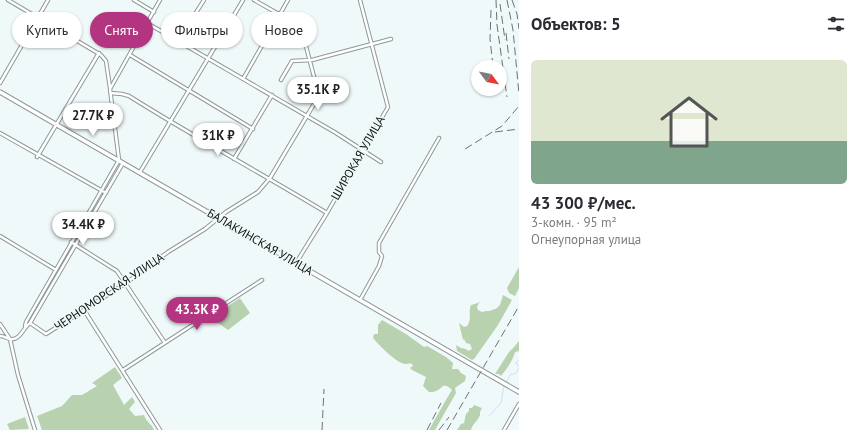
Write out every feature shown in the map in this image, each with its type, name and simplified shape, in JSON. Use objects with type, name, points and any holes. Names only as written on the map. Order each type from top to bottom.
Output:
[{"type":"main road","name":"БАЛАКИНСКАЯ УЛИЦА","points":[[0,92],[519,392]]},
{"type":"street","points":[[8,0],[29,12]]},
{"type":"street","points":[[41,12],[48,0]]},
{"type":"street","points":[[134,0],[154,12],[160,0]]},
{"type":"street","points":[[196,12],[204,0]]},
{"type":"street","points":[[140,172],[243,0]]},
{"type":"street","name":"ЧЕРНОМОРСКАЯ УЛИЦА","points":[[254,0],[275,12]]},
{"type":"street","points":[[282,12],[288,0]]},
{"type":"street","name":"ШИРОКАЯ УЛИЦА","points":[[296,264],[388,107],[360,0]]},
{"type":"street","points":[[281,80],[292,61],[309,61],[391,39]]},
{"type":"street","points":[[0,336],[2,335],[10,339],[14,339],[20,336],[55,269],[119,160],[106,61],[99,53],[82,43]]},
{"type":"street","points":[[0,82],[20,48]]},
{"type":"street","points":[[110,89],[134,48]]},
{"type":"street","points":[[190,48],[272,95],[381,162]]},
{"type":"street","points":[[243,79],[261,48]]},
{"type":"street","name":"ЧЕРНОМОРСКАЯ УЛИЦА","points":[[30,323],[46,334],[126,282],[258,192],[270,178],[317,99],[318,92],[306,48]]},
{"type":"street","points":[[38,156],[99,53]]},
{"type":"street","points":[[130,55],[253,128]]},
{"type":"street","points":[[111,93],[129,96],[170,122],[270,178],[327,213]]},
{"type":"street","points":[[234,159],[272,95]]},
{"type":"street","points":[[0,133],[38,156],[106,193]]},
{"type":"street","points":[[360,300],[379,266],[382,256],[379,243],[439,138]]},
{"type":"street","points":[[26,326],[30,323],[124,163]]},
{"type":"street","points":[[0,236],[60,272]]},
{"type":"street","points":[[71,242],[117,271],[126,282],[165,343]]},
{"type":"street","points":[[123,370],[262,280]]},
{"type":"street","points":[[84,310],[160,430]]},
{"type":"street","points":[[0,324],[10,339],[18,375],[35,429],[31,430]]},
{"type":"street","points":[[504,430],[519,404]]},
{"type":"green space","points":[[519,267],[519,288],[515,296],[509,293],[507,288]]},
{"type":"green space","points":[[503,295],[512,300],[498,325],[474,359],[472,360],[457,351],[456,345],[468,351],[472,349],[470,344],[466,343],[464,339],[463,340],[459,323],[464,327],[467,326],[471,305],[480,301],[477,307],[478,310],[482,312],[493,310],[499,306]]},
{"type":"green space","points":[[240,298],[250,313],[228,330],[218,323],[213,316]]},
{"type":"green space","points":[[382,320],[406,334],[424,347],[427,346],[446,357],[453,363],[452,369],[458,369],[466,376],[465,381],[455,388],[456,393],[435,430],[429,430],[452,390],[449,387],[443,386],[439,390],[429,392],[423,386],[426,377],[412,370],[410,368],[413,366],[412,364],[402,363],[393,358],[373,338],[374,334],[378,334],[378,325]]},
{"type":"green space","points":[[519,341],[519,351],[515,352],[501,376],[499,374],[495,374],[509,352]]},
{"type":"green space","points":[[115,367],[122,378],[113,385],[124,405],[132,397],[135,402],[129,409],[135,416],[144,415],[154,430],[42,430],[37,416],[62,406],[72,395],[82,395],[97,386],[92,383]]},
{"type":"green space","points":[[474,405],[482,408],[479,417],[471,430],[457,430],[461,424],[464,423],[469,408],[472,408]]},
{"type":"green space","points":[[25,417],[29,429],[10,430],[7,424]]},
{"type":"waterway","points":[[519,360],[516,363],[519,367]]},
{"type":"waterway","points":[[506,383],[510,375],[516,373],[519,368]]},
{"type":"waterway","points":[[489,416],[501,403],[504,386]]},
{"type":"railway","points":[[496,0],[497,25],[507,97]]},
{"type":"railway","points":[[507,0],[513,30],[519,94]]},
{"type":"railway","points":[[512,0],[517,14],[519,29]]},
{"type":"railway","points":[[500,4],[505,40]]},
{"type":"railway","points":[[491,10],[490,39],[492,60]]},
{"type":"railway","points":[[506,33],[509,59]]},
{"type":"railway","points":[[465,149],[502,126],[519,106]]},
{"type":"railway","points":[[495,132],[519,129]]},
{"type":"railway","points":[[447,430],[519,306]]},
{"type":"railway","points":[[322,430],[324,389]]},
{"type":"railway","points":[[427,430],[441,403]]},
{"type":"railway","points":[[439,430],[449,417]]}]
